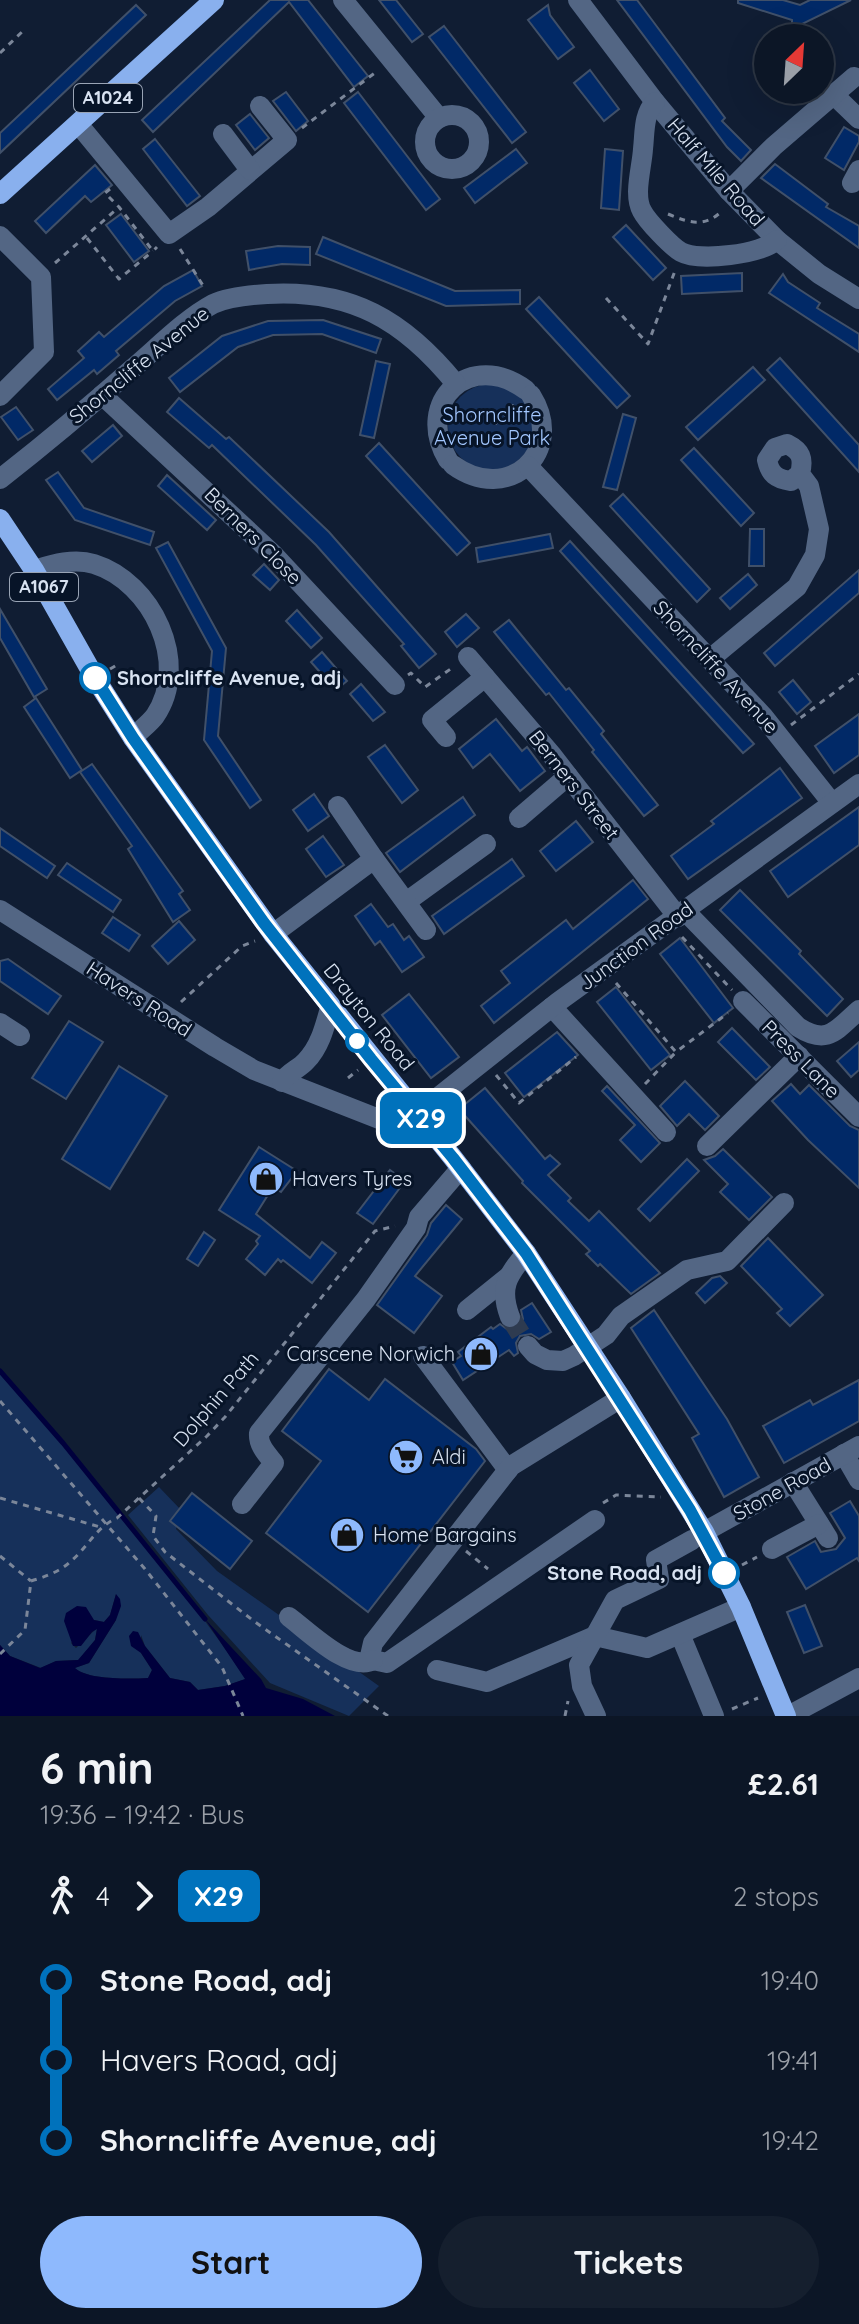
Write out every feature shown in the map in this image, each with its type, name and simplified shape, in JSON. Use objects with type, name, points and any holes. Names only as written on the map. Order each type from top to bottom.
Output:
[{"type":"main road","name":"A1024","points":[[0,194],[214,0]]},
{"type":"main road","name":"Drayton Road","points":[[0,519],[34,570],[100,687],[133,738],[273,934],[526,1253],[621,1398],[741,1607],[787,1716]]},
{"type":"street","points":[[343,0],[439,118]]},
{"type":"street","name":"Half Mile Road","points":[[578,0],[727,199],[819,274],[859,299]]},
{"type":"street","points":[[854,77],[834,95],[859,119]]},
{"type":"street","name":"Half Mile Road","points":[[639,197],[646,116],[655,102]]},
{"type":"street","points":[[727,199],[758,161],[824,104]]},
{"type":"street","points":[[79,125],[169,234],[208,207],[287,140],[260,106]]},
{"type":"street","points":[[223,134],[250,170]]},
{"type":"street","points":[[639,197],[641,211],[682,253]]},
{"type":"street","points":[[0,236],[41,277],[44,352],[0,396]]},
{"type":"street","name":"Half Mile Road","points":[[682,253],[694,257],[742,254],[772,245],[777,240]]},
{"type":"street","name":"Shorncliffe Avenue","points":[[0,479],[171,335],[214,304],[247,296],[299,292],[347,301],[385,319],[419,343],[456,384]]},
{"type":"street","points":[[499,375],[514,381],[528,392],[542,418],[543,431],[536,456],[528,466],[499,480],[482,480],[466,475],[451,463],[439,445],[436,420],[444,397],[456,384],[469,377],[499,375]]},
{"type":"street","name":"Berners Close","points":[[102,395],[273,554],[395,685]]},
{"type":"street","name":"Shorncliffe Avenue","points":[[528,466],[779,735],[832,803]]},
{"type":"street","points":[[710,659],[797,587],[815,555],[819,529],[809,486],[800,474]]},
{"type":"street","points":[[34,570],[65,561],[92,564],[116,573],[154,613],[165,636],[168,656],[165,689],[155,715],[133,738]]},
{"type":"street","name":"Berners Street","points":[[468,657],[568,776],[677,917],[798,1027],[821,1037],[828,1036],[859,1010]]},
{"type":"street","points":[[446,737],[432,720],[485,677]]},
{"type":"street","points":[[519,818],[568,776]]},
{"type":"street","name":"Junction Road","points":[[414,1110],[859,784]]},
{"type":"street","points":[[338,806],[426,930]]},
{"type":"street","points":[[406,902],[486,844]]},
{"type":"street","points":[[273,934],[374,859]]},
{"type":"street","name":"Havers Road","points":[[0,910],[215,1047],[282,1082],[379,1119],[389,1121],[414,1110]]},
{"type":"street","name":"Press Lane","points":[[743,1001],[859,1117]]},
{"type":"street","points":[[552,1007],[666,1132]]},
{"type":"street","points":[[282,1082],[285,1076],[307,1060],[318,1043],[330,1008]]},
{"type":"street","points":[[0,1023],[20,1036]]},
{"type":"street","points":[[707,1146],[799,1056]]},
{"type":"street","points":[[242,1504],[274,1463],[262,1448],[259,1433],[366,1299],[416,1228],[419,1217],[461,1168]]},
{"type":"street","points":[[528,1346],[547,1360],[563,1361],[606,1335],[621,1316],[687,1270],[727,1261],[784,1203]]},
{"type":"street","points":[[467,1310],[508,1277],[526,1253]]},
{"type":"street","points":[[508,1277],[503,1294],[510,1317]]},
{"type":"street","points":[[423,1356],[508,1470]]},
{"type":"street","points":[[373,1660],[370,1656],[373,1643],[508,1470],[621,1398]]},
{"type":"street","points":[[851,1450],[859,1480]]},
{"type":"street","name":"Stone Road","points":[[595,1636],[615,1600],[659,1579],[656,1560],[851,1450]]},
{"type":"street","points":[[772,1549],[823,1531],[793,1482]]},
{"type":"street","points":[[289,1617],[343,1657],[363,1664],[373,1660],[387,1663],[596,1514]]},
{"type":"street","points":[[437,1670],[461,1666],[487,1682],[595,1636],[647,1648],[741,1607]]},
{"type":"street","points":[[680,1634],[720,1714]]},
{"type":"street","points":[[595,1636],[579,1665],[582,1686],[596,1716]]},
{"type":"street","points":[[787,1716],[859,1678]]},
{"type":"path","points":[[0,53],[23,31]]},
{"type":"path","points":[[287,140],[392,61]]},
{"type":"path","points":[[639,197],[691,224],[704,223],[727,199]]},
{"type":"path","points":[[62,257],[119,207]]},
{"type":"path","points":[[169,234],[189,259],[214,304]]},
{"type":"path","points":[[87,238],[119,279],[153,251]]},
{"type":"path","points":[[606,298],[648,344],[682,253]]},
{"type":"path","points":[[395,685],[411,673],[425,687],[468,657]]},
{"type":"path","points":[[779,735],[859,674]]},
{"type":"path","points":[[632,1098],[676,1052],[743,1001],[677,917]]},
{"type":"path","points":[[178,1004],[242,946],[273,934]]},
{"type":"path","points":[[605,969],[676,1052]]},
{"type":"path","points":[[484,1060],[519,1103],[588,1047]]},
{"type":"path","name":"Dolphin Path","points":[[31,1581],[71,1562],[107,1522],[117,1518],[225,1417],[375,1231],[402,1225]]},
{"type":"path","points":[[0,1401],[50,1462],[107,1522],[222,1667],[243,1716]]},
{"type":"path","points":[[596,1514],[616,1495],[652,1497]]},
{"type":"path","points":[[0,1498],[101,1528]]},
{"type":"path","points":[[139,1498],[156,1516],[153,1536],[165,1552],[255,1622],[388,1716]]},
{"type":"path","points":[[453,1540],[497,1576]]},
{"type":"path","points":[[0,1556],[31,1581],[25,1630],[0,1654]]},
{"type":"path","points":[[739,1566],[752,1560]]},
{"type":"path","points":[[720,1714],[762,1696]]},
{"type":"green space","name":"Shorncliffe Avenue Park","points":[[491,384],[515,391],[527,403],[534,427],[527,451],[515,463],[491,470],[467,463],[455,451],[448,427],[455,403],[467,391]]},
{"type":"green space","points":[[0,1371],[128,1521],[246,1679],[198,1690],[190,1682],[170,1678],[145,1646],[141,1635],[141,1653],[152,1670],[148,1678],[99,1677],[74,1668],[89,1663],[116,1620],[116,1594],[110,1615],[104,1622],[94,1620],[71,1643],[76,1648],[97,1628],[95,1640],[79,1660],[56,1661],[41,1668],[10,1656],[0,1645]]},
{"type":"green space","points":[[159,1487],[181,1510],[176,1529],[217,1571],[379,1686],[349,1716],[270,1683],[208,1615],[128,1515]]},
{"type":"shaded area","points":[[116,1594],[121,1606],[116,1620],[89,1663],[75,1668],[81,1672],[109,1678],[148,1678],[152,1670],[141,1653],[131,1646],[129,1636],[133,1631],[138,1632],[170,1678],[190,1682],[198,1690],[245,1679],[205,1619],[266,1688],[303,1699],[335,1716],[0,1716],[0,1645],[10,1656],[40,1668],[56,1661],[78,1660],[95,1640],[97,1629],[81,1646],[73,1646],[64,1621],[66,1613],[77,1606],[86,1607],[94,1620],[104,1622],[110,1615]]},
{"type":"building","points":[[270,0],[308,0],[368,76],[354,87],[289,2],[153,132],[142,120]]},
{"type":"building","points":[[379,0],[396,0],[423,34],[412,42]]},
{"type":"building","points":[[617,0],[637,0],[725,118],[722,121],[751,150],[741,161],[727,147]]},
{"type":"building","points":[[738,0],[783,0],[800,5],[810,0],[851,0],[802,24],[792,24],[792,20],[738,3]]},
{"type":"building","points":[[136,5],[146,15],[0,153],[0,133]]},
{"type":"building","points":[[548,5],[550,15],[574,47],[558,59],[528,20]]},
{"type":"building","points":[[444,26],[526,132],[512,143],[429,37]]},
{"type":"building","points":[[590,70],[619,109],[604,121],[574,83]]},
{"type":"building","points":[[286,92],[308,121],[296,131],[273,101]]},
{"type":"building","points":[[358,92],[440,199],[426,210],[344,103]]},
{"type":"building","points":[[250,114],[269,138],[255,150],[236,125]]},
{"type":"building","points":[[844,127],[859,136],[859,142],[844,170],[825,158]]},
{"type":"building","points":[[155,139],[200,196],[187,206],[143,149]]},
{"type":"building","points":[[516,149],[527,163],[475,203],[464,188]]},
{"type":"building","points":[[605,149],[623,151],[619,210],[601,208]]},
{"type":"building","points":[[775,164],[828,204],[826,207],[859,226],[859,248],[761,178]]},
{"type":"building","points":[[95,165],[112,185],[91,202],[85,196],[46,233],[35,221]]},
{"type":"building","points":[[121,214],[149,251],[134,262],[106,225]]},
{"type":"building","points":[[626,225],[666,268],[653,280],[613,237]]},
{"type":"building","points":[[323,237],[455,291],[520,290],[520,304],[446,306],[316,254]]},
{"type":"building","points":[[278,246],[310,247],[310,265],[282,264],[249,270],[246,251]]},
{"type":"building","points":[[193,270],[202,286],[175,301],[116,351],[119,355],[97,374],[94,370],[57,400],[48,389],[84,358],[78,351],[99,332],[104,337],[164,286]]},
{"type":"building","points":[[742,273],[742,291],[682,294],[681,276]]},
{"type":"building","points":[[783,274],[788,282],[820,303],[817,308],[859,334],[859,352],[769,293]]},
{"type":"building","points":[[539,297],[630,396],[617,408],[526,309]]},
{"type":"building","points":[[323,320],[381,339],[376,353],[322,334],[273,335],[238,347],[180,392],[169,378],[222,336],[268,321]]},
{"type":"building","points":[[780,358],[859,445],[859,472],[767,370]]},
{"type":"building","points":[[376,361],[390,364],[374,438],[360,435]]},
{"type":"building","points":[[753,367],[765,380],[698,440],[686,427]]},
{"type":"building","points":[[179,398],[226,439],[229,437],[329,532],[436,654],[419,668],[401,646],[404,644],[316,545],[212,445],[209,448],[167,412]]},
{"type":"building","points":[[16,407],[33,430],[18,440],[1,417]]},
{"type":"building","points":[[623,414],[636,418],[617,490],[603,487]]},
{"type":"building","points":[[113,425],[122,436],[92,462],[82,451]]},
{"type":"building","points":[[379,443],[470,543],[457,555],[366,456]]},
{"type":"building","points":[[694,448],[754,513],[741,526],[681,460]]},
{"type":"building","points":[[58,472],[84,508],[154,532],[150,545],[75,520],[46,480]]},
{"type":"building","points":[[167,475],[216,520],[207,530],[158,486]]},
{"type":"building","points":[[623,494],[710,589],[697,602],[610,506]]},
{"type":"building","points":[[750,529],[764,529],[764,566],[749,566]]},
{"type":"building","points":[[550,534],[553,548],[478,562],[476,548]]},
{"type":"building","points":[[570,541],[754,744],[743,753],[560,551]]},
{"type":"building","points":[[168,542],[226,648],[218,736],[261,800],[250,808],[204,740],[212,651],[156,548]]},
{"type":"building","points":[[264,564],[279,580],[270,590],[253,575]]},
{"type":"building","points":[[859,570],[859,593],[775,666],[764,653]]},
{"type":"building","points":[[748,574],[757,585],[730,609],[720,598]]},
{"type":"building","points":[[0,609],[47,689],[34,697],[0,638]]},
{"type":"building","points":[[297,610],[322,638],[311,648],[286,621]]},
{"type":"building","points":[[466,614],[479,628],[457,647],[445,632]]},
{"type":"building","points":[[509,620],[604,731],[601,734],[658,805],[644,816],[549,693],[546,695],[494,632]]},
{"type":"building","points":[[322,652],[347,681],[336,690],[311,662]]},
{"type":"building","points":[[793,680],[811,702],[797,714],[779,692]]},
{"type":"building","points":[[361,684],[385,712],[373,721],[350,694]]},
{"type":"building","points":[[36,698],[82,770],[70,778],[24,707]]},
{"type":"building","points":[[859,714],[859,755],[834,773],[815,746]]},
{"type":"building","points":[[496,719],[522,751],[527,747],[545,771],[520,791],[490,754],[473,768],[459,749]]},
{"type":"building","points":[[385,745],[418,790],[402,803],[368,757]]},
{"type":"building","points":[[92,764],[183,891],[179,894],[190,910],[173,922],[128,849],[132,846],[80,772]]},
{"type":"building","points":[[780,768],[802,798],[688,879],[671,856]]},
{"type":"building","points":[[314,794],[329,816],[308,831],[293,810]]},
{"type":"building","points":[[463,797],[475,815],[400,872],[386,853]]},
{"type":"building","points":[[859,807],[859,845],[788,897],[770,871]]},
{"type":"building","points":[[576,821],[593,842],[556,871],[540,851]]},
{"type":"building","points":[[0,828],[55,866],[47,878],[0,846]]},
{"type":"building","points":[[323,836],[344,865],[326,877],[306,849]]},
{"type":"building","points":[[512,859],[524,876],[444,934],[432,916]]},
{"type":"building","points":[[67,863],[121,900],[113,912],[58,875]]},
{"type":"building","points":[[633,880],[648,899],[494,1023],[481,1006],[510,983],[501,971],[566,920],[573,929]]},
{"type":"building","points":[[740,890],[801,951],[799,954],[843,999],[827,1016],[720,910]]},
{"type":"building","points":[[371,904],[388,927],[393,924],[404,940],[409,936],[424,957],[402,972],[380,941],[375,945],[355,916]]},
{"type":"building","points":[[113,917],[140,935],[129,951],[102,933]]},
{"type":"building","points":[[179,921],[195,940],[168,964],[152,946]]},
{"type":"building","points":[[680,938],[733,1008],[714,1023],[660,954]]},
{"type":"building","points":[[8,959],[61,996],[48,1014],[0,981],[0,961]]},
{"type":"building","points":[[616,987],[670,1055],[651,1070],[597,1002]]},
{"type":"building","points":[[409,994],[459,1057],[431,1078],[382,1015]]},
{"type":"building","points":[[69,1021],[103,1042],[66,1099],[32,1078]]},
{"type":"building","points":[[732,1028],[770,1067],[756,1080],[718,1042]]},
{"type":"building","points":[[557,1032],[578,1055],[524,1097],[505,1073]]},
{"type":"building","points":[[859,1042],[859,1070],[851,1077],[837,1061]]},
{"type":"building","points":[[119,1066],[167,1096],[110,1189],[62,1159]]},
{"type":"building","points":[[685,1081],[719,1116],[705,1130],[689,1114],[677,1126],[660,1106]]},
{"type":"building","points":[[791,1084],[800,1094],[809,1085],[850,1126],[859,1130],[859,1188],[772,1101]]},
{"type":"building","points":[[607,1086],[660,1143],[641,1162],[620,1140],[635,1125],[602,1091]]},
{"type":"building","points":[[485,1088],[545,1159],[550,1155],[560,1164],[548,1175],[571,1198],[568,1201],[589,1221],[599,1211],[660,1273],[631,1294],[586,1254],[590,1251],[522,1183],[459,1109]]},
{"type":"building","points":[[259,1147],[297,1171],[281,1192],[273,1187],[256,1214],[310,1258],[322,1242],[336,1253],[312,1283],[278,1259],[265,1275],[246,1259],[258,1244],[256,1241],[260,1236],[219,1210]]},
{"type":"building","points":[[723,1149],[772,1197],[749,1220],[720,1192],[728,1184],[704,1160]]},
{"type":"building","points":[[687,1159],[699,1171],[650,1221],[638,1209]]},
{"type":"building","points":[[390,1170],[405,1181],[373,1224],[357,1213]]},
{"type":"building","points":[[446,1205],[462,1219],[415,1276],[442,1296],[414,1333],[377,1305]]},
{"type":"building","points":[[204,1232],[215,1240],[198,1266],[187,1259]]},
{"type":"building","points":[[768,1238],[823,1295],[790,1326],[777,1313],[782,1309],[741,1266]]},
{"type":"building","points":[[720,1276],[727,1283],[705,1303],[696,1293],[712,1278]]},
{"type":"building","points":[[532,1303],[551,1332],[539,1339],[531,1334],[520,1336],[516,1343],[518,1353],[514,1356],[509,1350],[463,1380],[452,1362],[461,1356],[458,1352],[491,1327],[493,1329],[500,1324],[508,1330],[519,1326],[523,1319],[521,1310]]},
{"type":"building","points":[[654,1310],[727,1419],[759,1477],[724,1497],[692,1438],[699,1434],[631,1328]]},
{"type":"building","points":[[329,1369],[369,1400],[385,1379],[476,1449],[485,1461],[368,1612],[266,1533],[321,1461],[282,1431]]},
{"type":"building","points":[[859,1380],[859,1421],[784,1463],[763,1426],[810,1400],[813,1405]]},
{"type":"building","points":[[192,1493],[252,1541],[230,1569],[170,1521]]},
{"type":"building","points":[[850,1501],[859,1516],[859,1561],[857,1558],[806,1589],[787,1557],[815,1541],[821,1552],[836,1549],[845,1538],[830,1513]]},
{"type":"building","points":[[805,1605],[822,1646],[804,1653],[787,1612]]},
{"type":"waterway","points":[[0,1371],[63,1443],[205,1619]]},
{"type":"tunnel","points":[[510,1317],[528,1346]]},
{"type":"bus line","name":"X29","points":[[95,678],[133,738],[264,923],[526,1253],[704,1532],[724,1573]]},
{"type":"place","name":"Shorncliffe Avenue, adj","points":[[95,678]]},
{"type":"place","name":"Havers Tyres","points":[[266,1179]]},
{"type":"place","name":"Carscene Norwich","points":[[481,1354]]},
{"type":"place","name":"Aldi","points":[[406,1457]]},
{"type":"place","name":"Home Bargains","points":[[347,1535]]},
{"type":"place","name":"Stone Road, adj","points":[[724,1573]]}]
